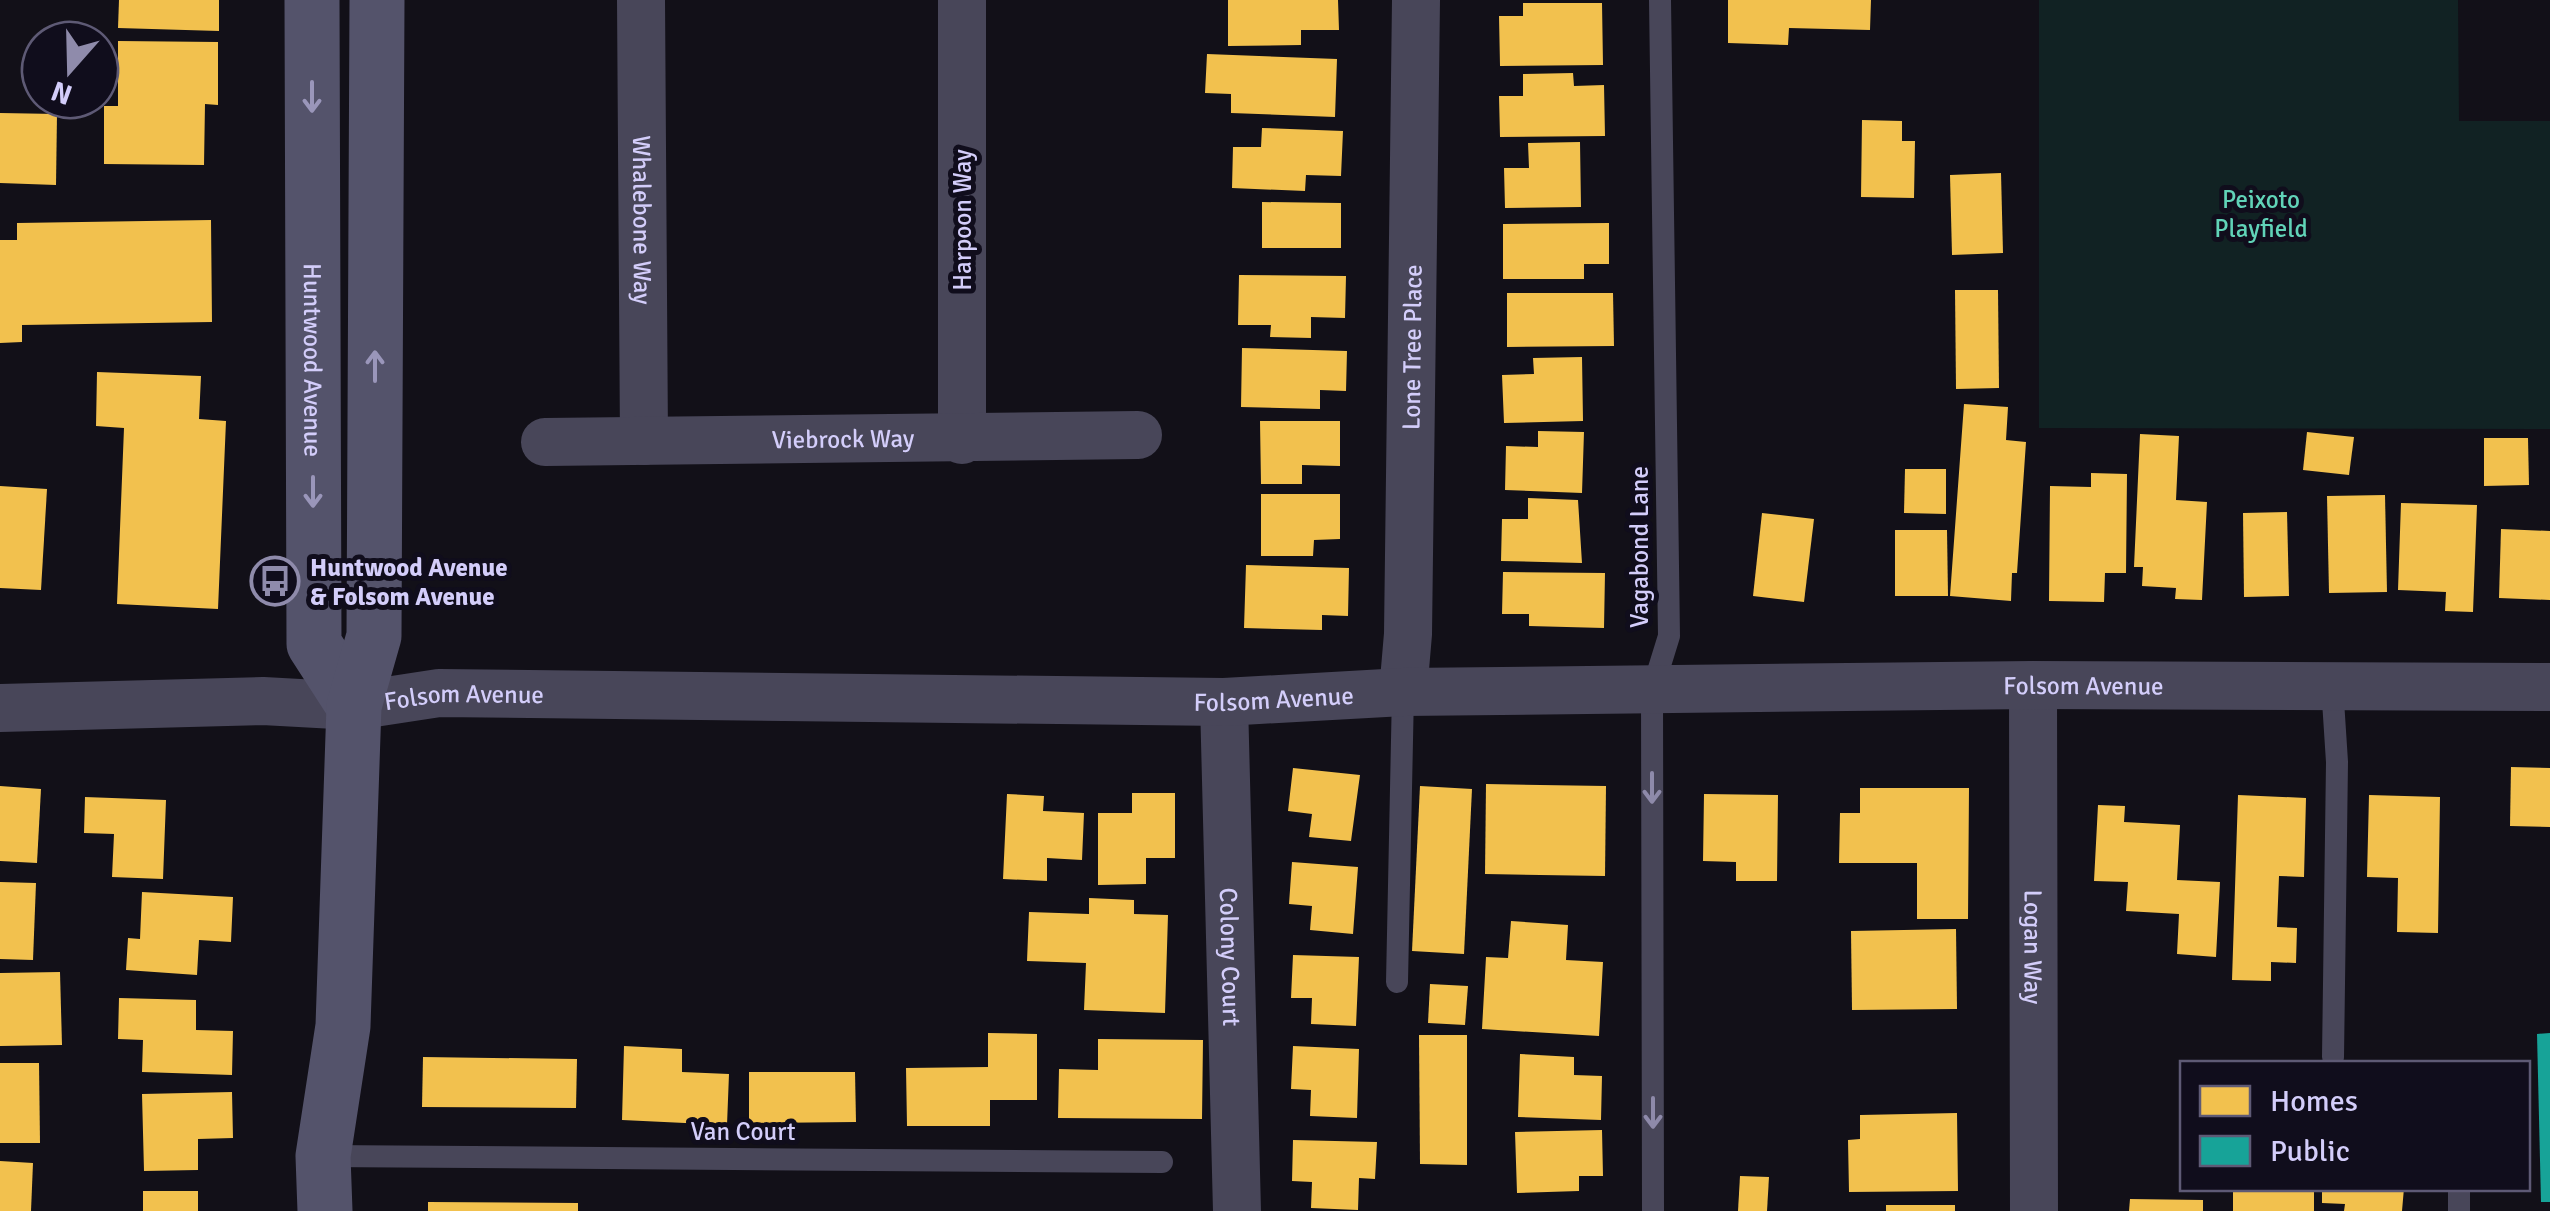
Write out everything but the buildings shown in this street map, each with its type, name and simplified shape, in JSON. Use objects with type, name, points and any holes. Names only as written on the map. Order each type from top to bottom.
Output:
[{"type":"street","name":"Huntwood Avenue","points":[[312,0],[314,644],[354,706]]},
{"type":"street","points":[[325,1211],[323,1156],[343,1026],[354,706],[374,636],[378,0]]},
{"type":"street","name":"Whalebone Way","points":[[641,0],[644,441]]},
{"type":"street","name":"Harpoon Way","points":[[962,0],[962,440]]},
{"type":"street","name":"Lone Tree Place","points":[[1403,692],[1408,634],[1416,0]]},
{"type":"street","name":"Viebrock Way","points":[[545,442],[1138,435]]},
{"type":"street","name":"Folsom Avenue","points":[[0,708],[263,701],[354,706],[439,694],[1224,702],[1403,692],[2033,685],[2550,687]]},
{"type":"street","name":"Logan Way","points":[[2033,685],[2034,1211]]},
{"type":"street","name":"Colony Court","points":[[1224,702],[1237,1211]]},
{"type":"lane","name":"Vagabond Lane","points":[[1653,1211],[1652,691],[1669,636],[1660,0]]},
{"type":"lane","points":[[2332,685],[2338,762],[2333,1057]]},
{"type":"lane","points":[[1396,982],[1403,692]]},
{"type":"lane","name":"Van Court","points":[[323,1156],[1162,1162]]},
{"type":"green space","name":"Peixoto Playfield","points":[[2039,0],[2458,0],[2459,121],[2550,121],[2550,429],[2039,428]]},
{"type":"place","name":"Huntwood Avenue & Folsom Avenue","points":[[275,581]]}]
